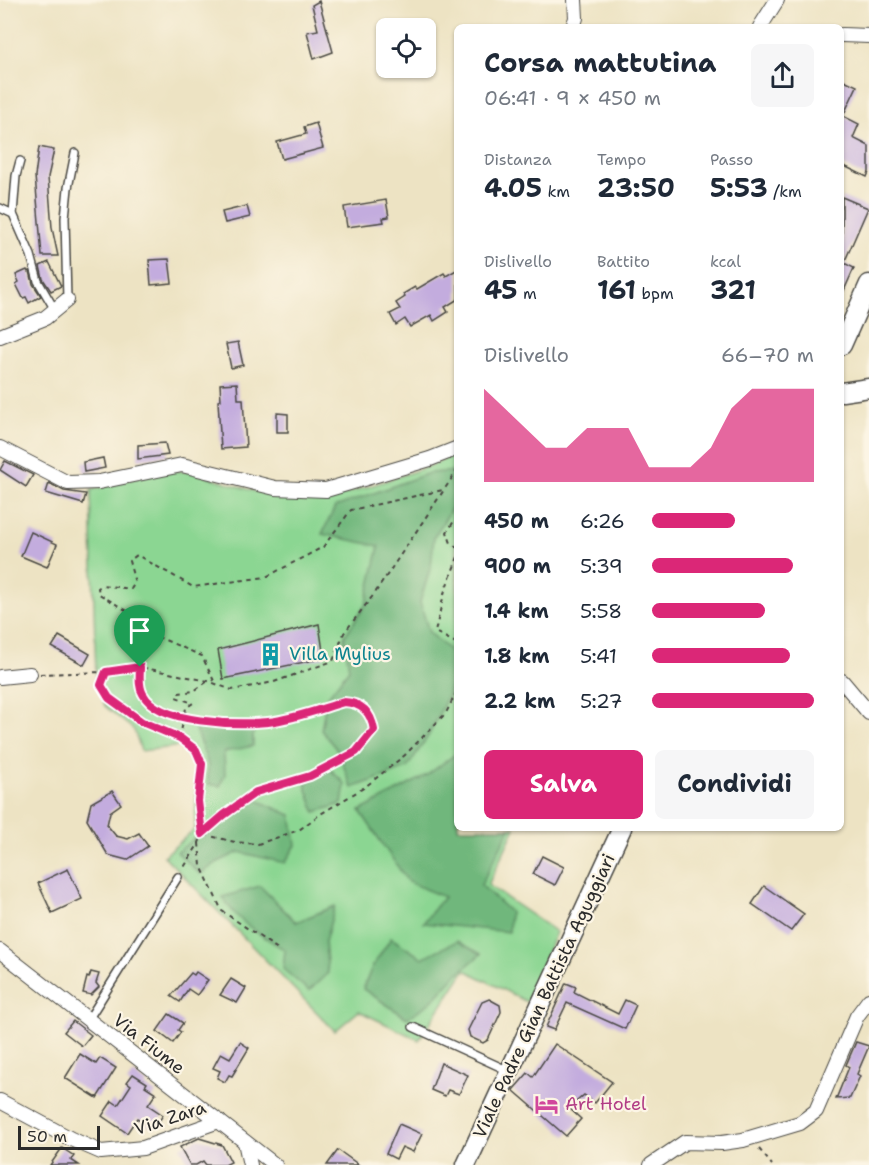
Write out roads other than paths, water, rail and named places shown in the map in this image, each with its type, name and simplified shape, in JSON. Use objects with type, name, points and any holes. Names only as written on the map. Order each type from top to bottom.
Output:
[{"type":"main road","points":[[844,341],[865,302],[869,284]]},
{"type":"main road","points":[[844,392],[869,388]]},
{"type":"main road","name":"Viale Padre Gian Battista Aguggiari","points":[[466,1165],[621,831]]},
{"type":"street","points":[[574,24],[575,0]]},
{"type":"street","points":[[761,24],[777,0]]},
{"type":"street","points":[[844,35],[869,36]]},
{"type":"street","points":[[0,336],[45,318],[67,300]]},
{"type":"street","points":[[0,447],[69,483],[99,482],[183,465],[275,488],[326,490],[454,450]]},
{"type":"street","points":[[0,677],[30,674]]},
{"type":"street","points":[[844,683],[869,713]]},
{"type":"street","name":"Via Fiume","points":[[0,951],[275,1165]]},
{"type":"street","points":[[651,1165],[685,1142],[722,1143],[743,1140],[800,1123],[816,1111],[857,1016],[869,1000]]},
{"type":"street","name":"Via Zara","points":[[0,1101],[71,1139],[101,1152],[143,1148],[219,1121]]},
{"type":"street","points":[[245,1142],[250,1165]]},
{"type":"lane","points":[[67,300],[65,218],[75,153]]},
{"type":"lane","points":[[20,161],[16,176],[14,214],[31,255],[38,281],[55,310]]},
{"type":"lane","points":[[0,208],[14,214]]},
{"type":"lane","points":[[88,1020],[178,877]]},
{"type":"lane","points":[[413,1027],[509,1071]]},
{"type":"place","name":"Villa Mylius","points":[[271,654]]},
{"type":"place","name":"Art Hotel","points":[[547,1104]]}]
